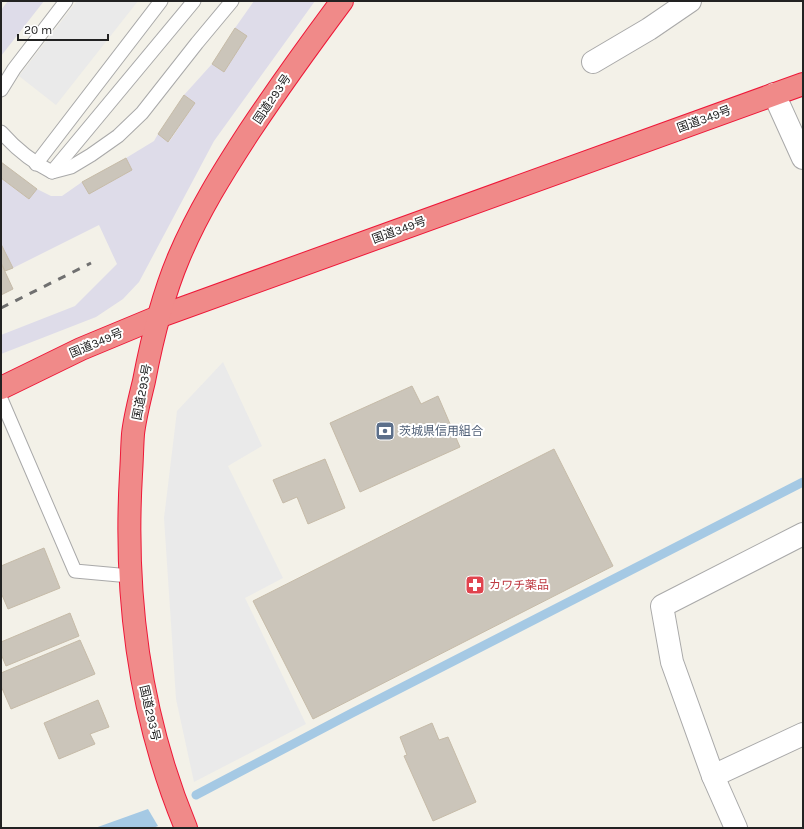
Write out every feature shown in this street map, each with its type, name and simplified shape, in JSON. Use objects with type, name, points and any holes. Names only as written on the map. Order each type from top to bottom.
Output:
[{"type":"highway","name":"国道293号","points":[[186,828],[175,801],[152,727],[138,656],[130,576],[129,513],[133,433],[158,317],[179,257],[211,193],[284,80],[342,1]]},
{"type":"highway","name":"国道349号","points":[[1,388],[42,367],[158,317],[803,84]]},
{"type":"street","points":[[593,62],[649,29],[690,1]]},
{"type":"street","points":[[774,94],[803,158]]},
{"type":"street","points":[[736,828],[713,776],[672,662],[662,606],[803,534]]},
{"type":"street","points":[[713,776],[803,734]]},
{"type":"lane","points":[[1,90],[14,68],[66,1]]},
{"type":"lane","points":[[36,164],[162,1]]},
{"type":"lane","points":[[52,172],[194,1]]},
{"type":"lane","points":[[1,132],[23,154],[36,164],[52,172],[71,167],[118,136],[142,113],[232,1]]},
{"type":"lane","points":[[1,399],[74,571],[130,576]]},
{"type":"shaded area","points":[[8,1],[44,1],[1,56],[1,10]]},
{"type":"shaded area","points":[[77,1],[138,1],[56,105],[19,76]]},
{"type":"shaded area","points":[[254,1],[315,1],[214,141],[139,282],[123,299],[96,317],[1,354],[1,335],[75,306],[117,264],[99,225],[13,268],[1,244],[1,178],[29,199],[37,189],[51,196],[62,196],[82,182],[89,194],[132,170],[126,158],[154,141],[158,134],[169,142],[195,103],[184,95],[212,64],[224,72],[246,37],[235,28]]},
{"type":"shaded area","points":[[223,362],[262,446],[228,466],[283,578],[245,598],[306,724],[194,782],[176,699],[164,518],[177,411]]},
{"type":"water","points":[[148,809],[158,826],[153,828],[95,828]]},
{"type":"building","points":[[235,28],[247,36],[224,72],[212,64]]},
{"type":"building","points":[[184,95],[195,103],[168,142],[158,134]]},
{"type":"building","points":[[126,158],[132,170],[89,194],[82,182]]},
{"type":"building","points":[[1,162],[37,189],[29,199],[1,178]]},
{"type":"building","points":[[1,244],[13,268],[5,271],[1,263]]},
{"type":"building","points":[[1,263],[13,289],[1,295]]},
{"type":"building","points":[[412,386],[421,404],[438,396],[460,447],[360,492],[330,423]]},
{"type":"building","points":[[554,449],[613,566],[313,719],[253,601]]},
{"type":"building","points":[[325,459],[345,508],[308,524],[297,497],[283,503],[273,480]]},
{"type":"building","points":[[44,548],[60,588],[8,609],[1,595],[1,566]]},
{"type":"building","points":[[70,613],[79,636],[6,666],[1,654],[1,642]]},
{"type":"building","points":[[80,640],[95,674],[11,709],[1,686],[1,673]]},
{"type":"building","points":[[98,700],[109,727],[90,734],[95,744],[59,759],[44,723]]},
{"type":"building","points":[[432,723],[439,740],[448,737],[476,802],[433,821],[404,756],[407,755],[400,737]]},
{"type":"waterway","points":[[196,795],[352,713],[803,482]]},
{"type":"railway","points":[[1,308],[91,263]]},
{"type":"place","name":"茨城県信用組合","points":[[385,431]]},
{"type":"place","name":"カワチ薬品","points":[[475,585]]}]
